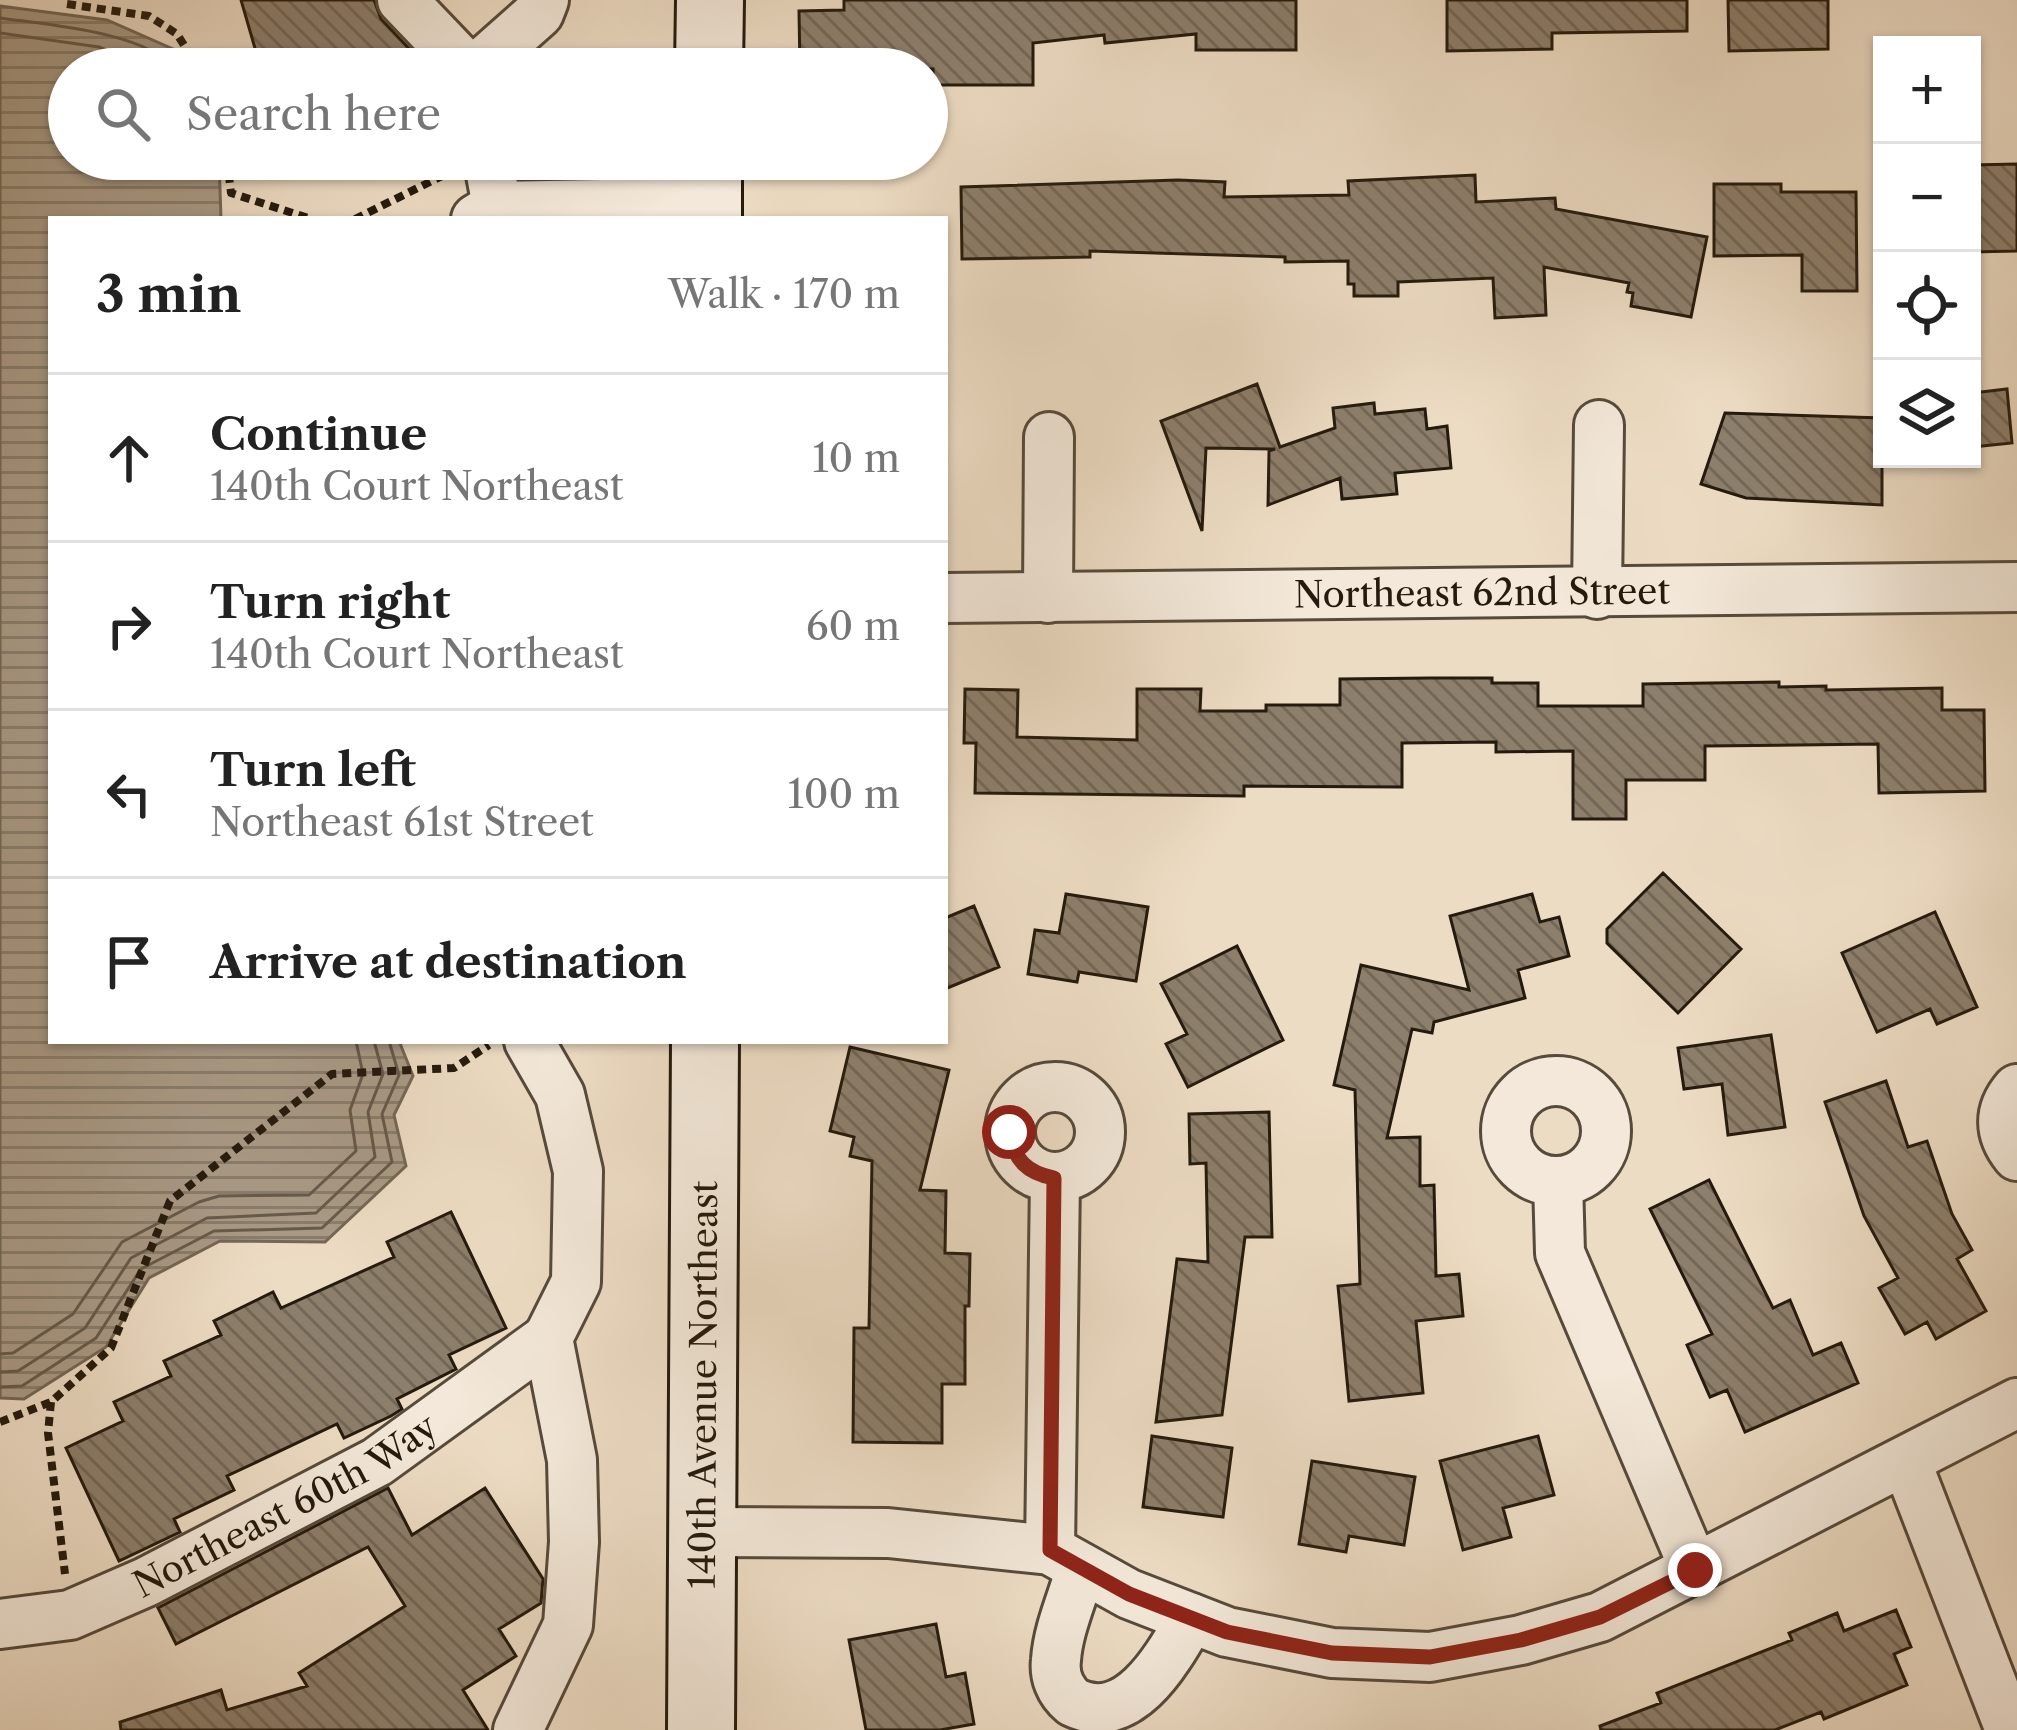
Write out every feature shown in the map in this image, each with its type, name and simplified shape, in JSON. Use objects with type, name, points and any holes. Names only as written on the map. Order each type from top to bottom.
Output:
[{"type":"street","points":[[402,0],[451,48]]},
{"type":"street","points":[[497,48],[539,13],[544,0]]},
{"type":"street","points":[[709,48],[710,0]]},
{"type":"street","points":[[477,180],[486,213],[708,194]]},
{"type":"street","points":[[1597,594],[1599,425]]},
{"type":"street","points":[[1048,598],[1049,437]]},
{"type":"street","name":"Northeast 62nd Street","points":[[948,598],[2017,586]]},
{"type":"street","points":[[518,1730],[568,1625],[574,1542],[572,1460],[548,1338],[576,1282],[578,1171],[560,1094],[531,1044]]},
{"type":"street","name":"140th Avenue Northeast","points":[[701,1730],[705,1044]]},
{"type":"street","points":[[2017,1089],[2004,1109],[2002,1126],[2017,1156]]},
{"type":"street","points":[[1054,1178],[1066,1559],[1055,1663],[1064,1693],[1088,1712],[1118,1714],[1144,1698],[1191,1618]]},
{"type":"street","points":[[1558,1180],[1560,1253],[1695,1570]]},
{"type":"street","name":"Northeast 60th Way","points":[[0,1624],[70,1616],[146,1582],[376,1462],[548,1338]]},
{"type":"street","points":[[703,1532],[888,1533],[1066,1559],[1129,1594],[1227,1632],[1332,1653],[1430,1657],[1521,1640],[1600,1617],[2017,1403]]},
{"type":"street","points":[[1906,1461],[2010,1730]]},
{"type":"path","points":[[67,4],[149,16],[177,34],[186,48]]},
{"type":"path","points":[[229,180],[231,193],[302,216]]},
{"type":"path","points":[[361,216],[438,180]]},
{"type":"path","points":[[0,1422],[51,1402],[111,1348],[170,1201],[332,1074],[454,1068],[490,1044]]},
{"type":"path","points":[[51,1402],[48,1433],[70,1616]]},
{"type":"water","points":[[0,6],[107,20],[170,48],[48,48],[48,180],[220,180],[221,216],[48,216],[48,1044],[400,1044],[413,1076],[394,1115],[406,1166],[325,1242],[220,1241],[149,1278],[106,1347],[24,1399],[0,1398]]},
{"type":"building","points":[[241,0],[374,0],[381,19],[408,48],[255,48]]},
{"type":"building","points":[[844,0],[1296,0],[1296,50],[1196,50],[1196,34],[1105,43],[1104,35],[1033,43],[1033,85],[948,85],[948,48],[800,48],[799,11],[844,10]]},
{"type":"building","points":[[1447,0],[1687,0],[1687,31],[1552,33],[1552,49],[1447,51]]},
{"type":"building","points":[[1728,0],[1828,0],[1828,49],[1729,51]]},
{"type":"building","points":[[2017,164],[2017,251],[1981,252],[1981,165]]},
{"type":"building","points":[[1475,175],[1476,202],[1555,198],[1556,209],[1707,237],[1691,317],[1631,306],[1629,283],[1544,267],[1546,315],[1495,318],[1493,278],[1398,282],[1398,296],[1354,296],[1354,284],[1348,284],[1348,261],[1090,251],[1090,257],[962,259],[961,187],[1178,180],[1225,182],[1224,197],[1349,195],[1348,181]]},
{"type":"building","points":[[1714,184],[1781,184],[1781,192],[1856,192],[1857,291],[1802,291],[1802,255],[1714,256]]},
{"type":"building","points":[[1257,384],[1280,447],[1335,428],[1333,408],[1374,403],[1375,414],[1425,409],[1427,429],[1447,426],[1451,468],[1395,473],[1397,494],[1342,499],[1340,478],[1268,505],[1269,451],[1275,449],[1206,448],[1202,531],[1161,421]]},
{"type":"building","points":[[2007,389],[2012,443],[1981,446],[1981,392]]},
{"type":"building","points":[[1725,413],[1873,418],[1873,468],[1882,468],[1882,505],[1746,498],[1701,484]]},
{"type":"building","points":[[1492,678],[1492,683],[1538,683],[1538,706],[1643,706],[1643,684],[1779,682],[1779,687],[1826,686],[1826,690],[1942,688],[1942,710],[1984,710],[1985,791],[1879,793],[1878,744],[1705,746],[1705,780],[1626,780],[1626,819],[1573,819],[1573,751],[1496,752],[1496,742],[1402,743],[1402,787],[1244,786],[1244,796],[975,793],[976,743],[964,743],[965,689],[1018,690],[1017,737],[1137,740],[1137,689],[1201,689],[1200,711],[1266,711],[1266,705],[1340,705],[1340,679]]},
{"type":"building","points":[[1663,873],[1741,949],[1678,1013],[1607,943],[1607,929]]},
{"type":"building","points":[[1066,894],[1148,907],[1136,981],[1079,972],[1077,982],[1028,974],[1035,930],[1059,933]]},
{"type":"building","points":[[1532,894],[1540,922],[1559,917],[1569,956],[1518,970],[1525,998],[1434,1022],[1432,1033],[1412,1029],[1387,1138],[1420,1137],[1420,1186],[1434,1185],[1436,1276],[1459,1274],[1463,1316],[1416,1321],[1423,1393],[1349,1401],[1338,1286],[1360,1284],[1355,1090],[1334,1085],[1361,965],[1469,990],[1450,916]]},
{"type":"building","points":[[974,906],[999,967],[948,988],[948,917]]},
{"type":"building","points":[[1935,912],[1977,1007],[1937,1024],[1930,1009],[1877,1032],[1842,953]]},
{"type":"building","points":[[1237,946],[1283,1040],[1188,1087],[1166,1044],[1187,1034],[1161,984]]},
{"type":"building","points":[[1771,1035],[1785,1127],[1728,1135],[1722,1084],[1684,1089],[1678,1048]]},
{"type":"building","points":[[850,1047],[949,1070],[920,1190],[946,1191],[945,1253],[970,1254],[965,1384],[942,1384],[942,1443],[853,1442],[854,1328],[869,1328],[872,1161],[850,1156],[854,1137],[830,1131]]},
{"type":"building","points":[[1886,1081],[1908,1147],[1927,1141],[1952,1214],[1972,1250],[1957,1259],[1986,1311],[1936,1339],[1927,1322],[1905,1334],[1879,1288],[1898,1278],[1864,1216],[1825,1102]]},
{"type":"building","points":[[1269,1112],[1272,1237],[1245,1237],[1222,1415],[1156,1422],[1177,1259],[1208,1262],[1206,1163],[1190,1164],[1189,1114]]},
{"type":"building","points":[[1709,1180],[1773,1308],[1790,1300],[1813,1355],[1841,1343],[1858,1383],[1745,1432],[1727,1390],[1710,1397],[1687,1345],[1712,1334],[1650,1209]]},
{"type":"building","points":[[451,1212],[506,1328],[449,1355],[456,1369],[397,1399],[402,1409],[391,1416],[344,1438],[337,1424],[227,1476],[234,1490],[174,1519],[180,1532],[119,1561],[66,1448],[123,1421],[114,1402],[171,1376],[164,1361],[221,1335],[214,1321],[273,1292],[281,1308],[394,1257],[387,1242]]},
{"type":"building","points":[[1152,1436],[1232,1448],[1223,1517],[1143,1507]]},
{"type":"building","points":[[1538,1436],[1554,1495],[1503,1508],[1511,1537],[1463,1550],[1440,1461]]},
{"type":"building","points":[[1312,1461],[1415,1477],[1404,1545],[1349,1536],[1346,1552],[1299,1544]]},
{"type":"building","points":[[388,1488],[412,1535],[485,1488],[543,1579],[541,1603],[499,1629],[516,1656],[463,1690],[488,1730],[121,1730],[120,1722],[221,1690],[227,1710],[307,1686],[299,1673],[405,1606],[368,1547],[176,1644],[158,1608]]},
{"type":"building","points":[[1896,1610],[1911,1647],[1894,1654],[1907,1685],[1824,1719],[1821,1712],[1775,1730],[1601,1730],[1600,1726],[1661,1703],[1657,1693],[1792,1640],[1789,1633],[1837,1613],[1844,1631]]},
{"type":"building","points":[[936,1624],[946,1677],[965,1673],[974,1724],[940,1730],[866,1730],[849,1640]]},
{"type":"route","points":[[1009,1132],[1022,1165],[1037,1175],[1054,1178],[1050,1550],[1129,1594],[1227,1632],[1332,1653],[1430,1657],[1521,1640],[1600,1617],[1695,1570]]}]
